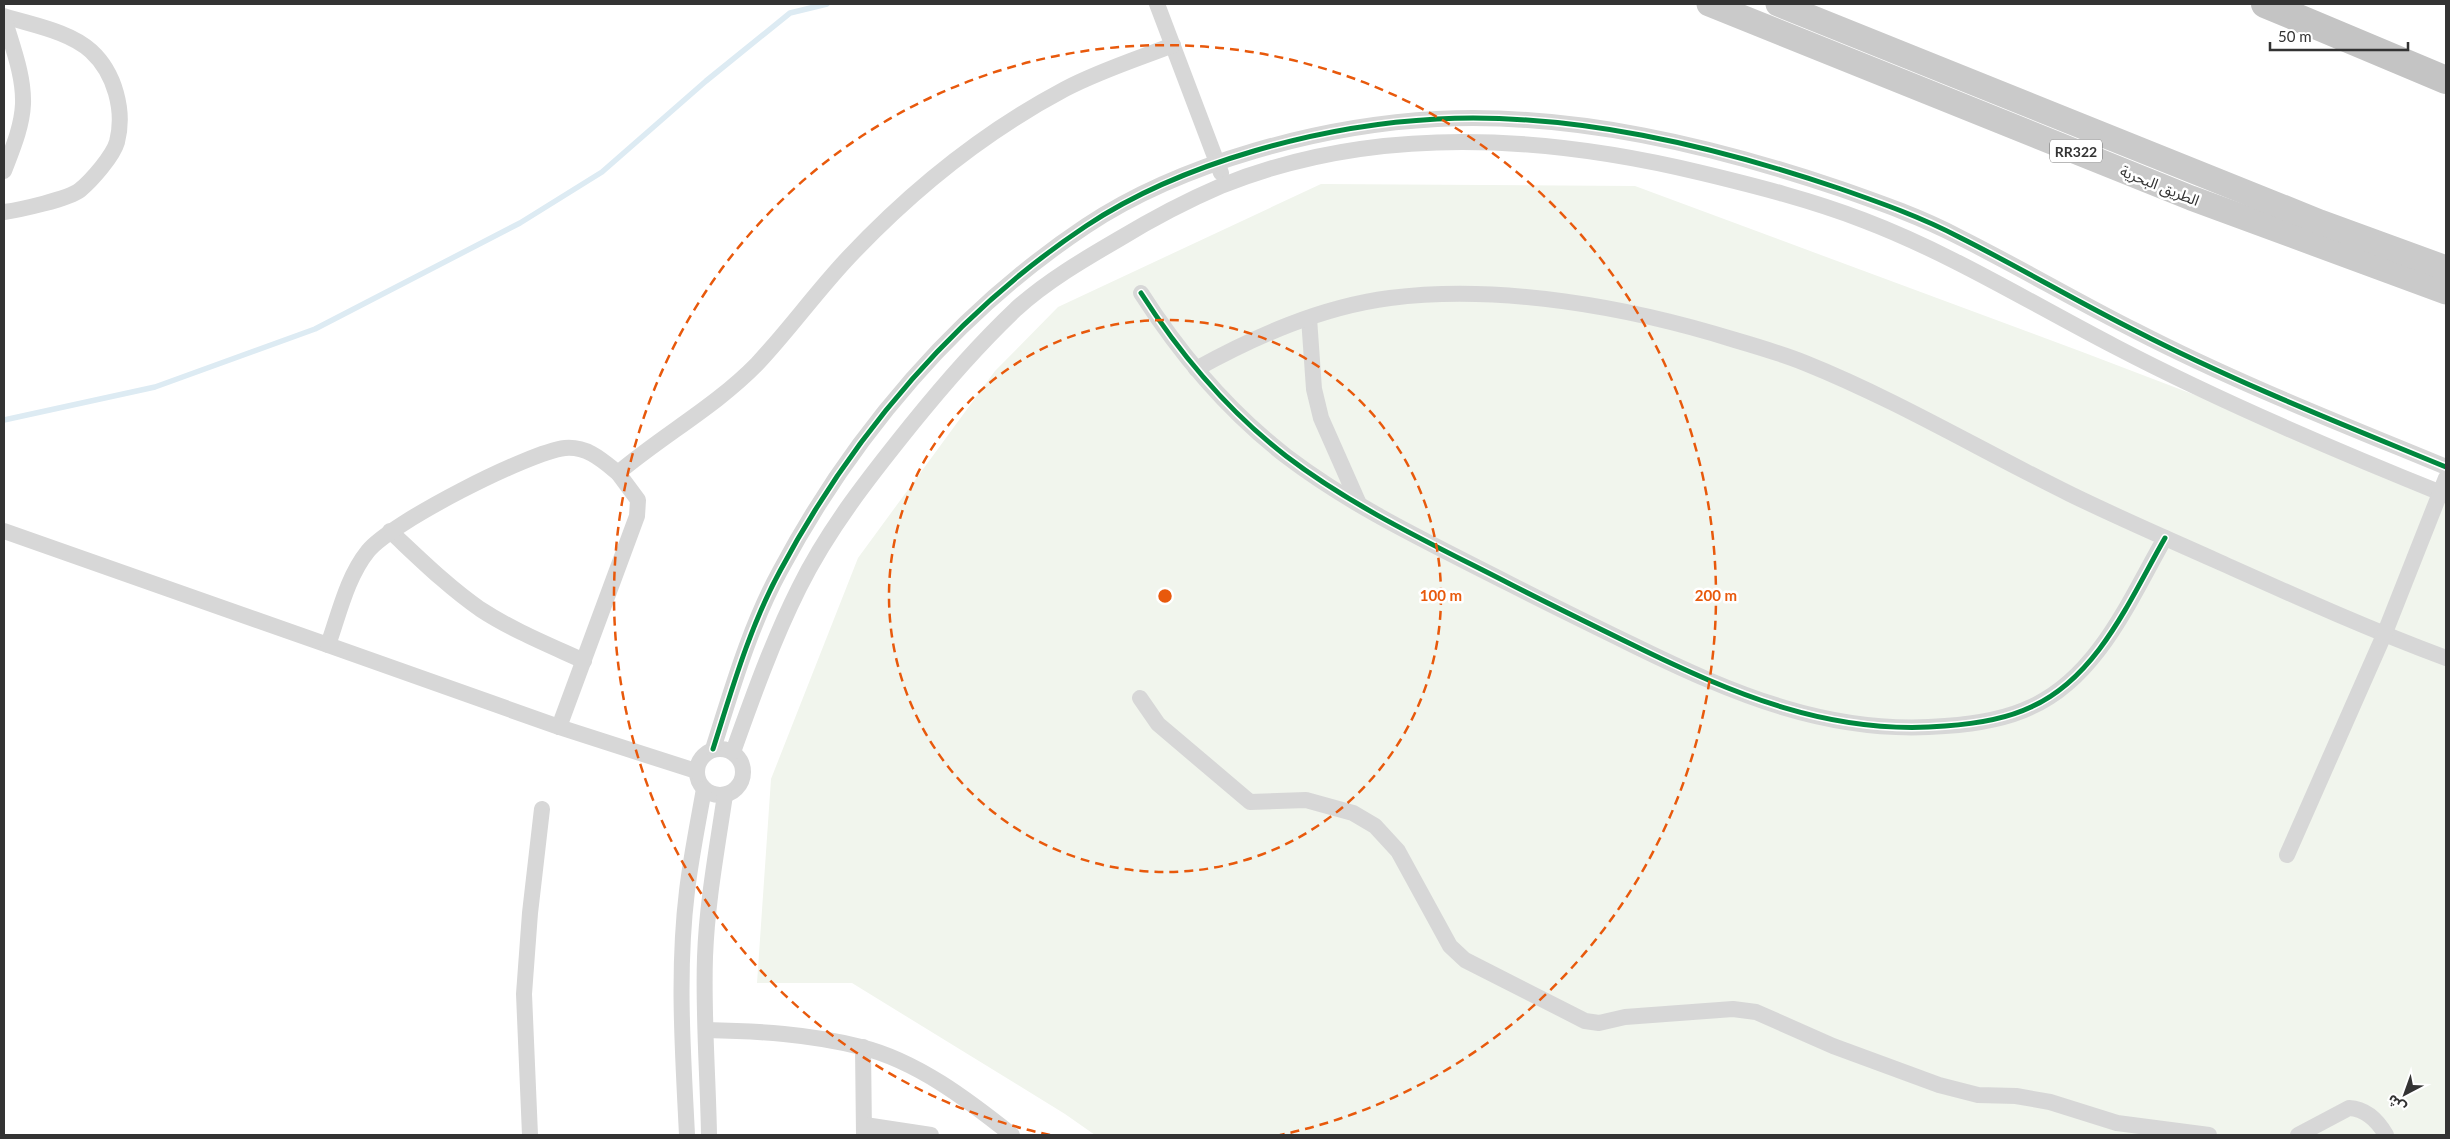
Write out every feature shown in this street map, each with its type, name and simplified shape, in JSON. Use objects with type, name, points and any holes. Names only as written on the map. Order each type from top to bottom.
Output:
[{"type":"highway","points":[[2265,4],[2446,80]]},
{"type":"main road","name":"الطريق البحرية","points":[[1709,4],[2191,198],[2446,292]]},
{"type":"main road","name":"الطريق البحرية","points":[[1778,4],[2320,222],[2446,268]]},
{"type":"street","points":[[1157,4],[1225,184]]},
{"type":"street","points":[[4,17],[18,66],[23,105],[16,139],[4,171]]},
{"type":"street","points":[[4,17],[66,36],[91,51],[106,68],[117,92],[119,117],[116,143],[101,168],[79,191],[4,212]]},
{"type":"street","points":[[618,473],[649,447],[714,401],[757,363],[818,290],[868,238],[926,184],[988,136],[1065,89],[1173,45]]},
{"type":"street","points":[[714,749],[755,628],[779,573],[826,494],[898,394],[986,304],[1022,272],[1089,224],[1122,205],[1218,164],[1289,142],[1360,127],[1458,119],[1493,119],[1577,126],[1663,140],[1742,157],[1844,190],[1929,223],[2202,364],[2266,393],[2446,467]]},
{"type":"street","points":[[733,752],[777,637],[799,587],[818,554],[867,480],[966,359],[1018,307],[1067,270],[1162,214],[1225,184],[1292,164],[1351,150],[1418,142],[1487,142],[1599,153],[1659,163],[1748,184],[1857,217],[1916,242],[2117,348],[2211,394],[2443,494]]},
{"type":"street","points":[[1141,293],[1196,369],[1254,430],[1317,479],[1359,504],[1531,595],[1731,691],[1770,705],[1811,716],[1892,727],[1931,728],[1968,725],[2002,718],[2032,707],[2058,691],[2084,667],[2111,633],[2165,538]]},
{"type":"street","points":[[1196,369],[1238,346],[1309,318],[1388,299],[1430,295],[1526,297],[1655,318],[1704,330],[1802,361],[1847,381],[2064,491],[2165,538],[2384,635],[2446,658]]},
{"type":"street","points":[[1309,318],[1314,389],[1321,418],[1359,504]]},
{"type":"street","points":[[328,645],[355,570],[368,550],[390,531],[476,484],[554,451],[571,448],[589,452],[599,457],[618,473],[634,493],[638,508],[559,727]]},
{"type":"street","points":[[2287,855],[2384,635],[2443,494],[2446,478]]},
{"type":"street","points":[[390,531],[452,588],[482,610],[519,631],[584,661]]},
{"type":"street","points":[[4,532],[559,727],[696,771]]},
{"type":"street","points":[[1140,698],[1158,724],[1250,802],[1306,800],[1353,813],[1375,826],[1398,851],[1450,946],[1465,960],[1585,1021],[1600,1023],[1625,1017],[1733,1009],[1756,1012],[1834,1046],[1938,1085],[1978,1095],[2016,1096],[2050,1102],[2118,1123],[2209,1135]]},
{"type":"street","points":[[714,749],[727,749],[733,752],[739,758],[743,776],[733,791],[725,795],[710,793],[704,789],[699,784],[696,771],[698,761],[704,753],[714,749]]},
{"type":"street","points":[[687,1135],[682,1015],[684,931],[687,892],[704,789]]},
{"type":"street","points":[[709,1135],[706,1030],[707,929],[725,795]]},
{"type":"street","points":[[530,1135],[524,994],[530,913],[542,809]]},
{"type":"street","points":[[706,1030],[790,1034],[863,1047],[906,1065],[948,1087],[1012,1135]]},
{"type":"street","points":[[863,1047],[865,1130],[932,1135]]},
{"type":"street","points":[[2298,1135],[2350,1108],[2358,1109],[2368,1114],[2386,1135]]},
{"type":"shaded area","points":[[1321,184],[1635,186],[2085,353],[2446,491],[2446,1135],[1095,1135],[1065,1114],[852,983],[757,983],[771,779],[858,558],[995,371],[1058,307]]},
{"type":"waterway","points":[[4,420],[155,387],[315,329],[520,223],[602,172],[706,81],[790,13],[827,4]]},
{"type":"cycle path","points":[[713,749],[742,658],[769,592],[809,520],[840,471],[875,424],[912,379],[952,337],[994,297],[1039,260],[1086,226],[1124,203],[1165,183],[1209,166],[1255,151],[1348,129],[1437,119],[1488,118],[1540,121],[1642,135],[1693,146],[1793,173],[1930,223],[1981,248],[2114,320],[2212,368],[2446,467]]},
{"type":"cycle path","points":[[1141,293],[1189,360],[1225,401],[1286,456],[1339,492],[1424,540],[1670,663],[1746,695],[1784,708],[1823,718],[1862,724],[1903,727],[1945,726],[1989,721],[2031,707],[2055,694],[2075,677],[2094,656],[2125,610],[2165,538]]}]
